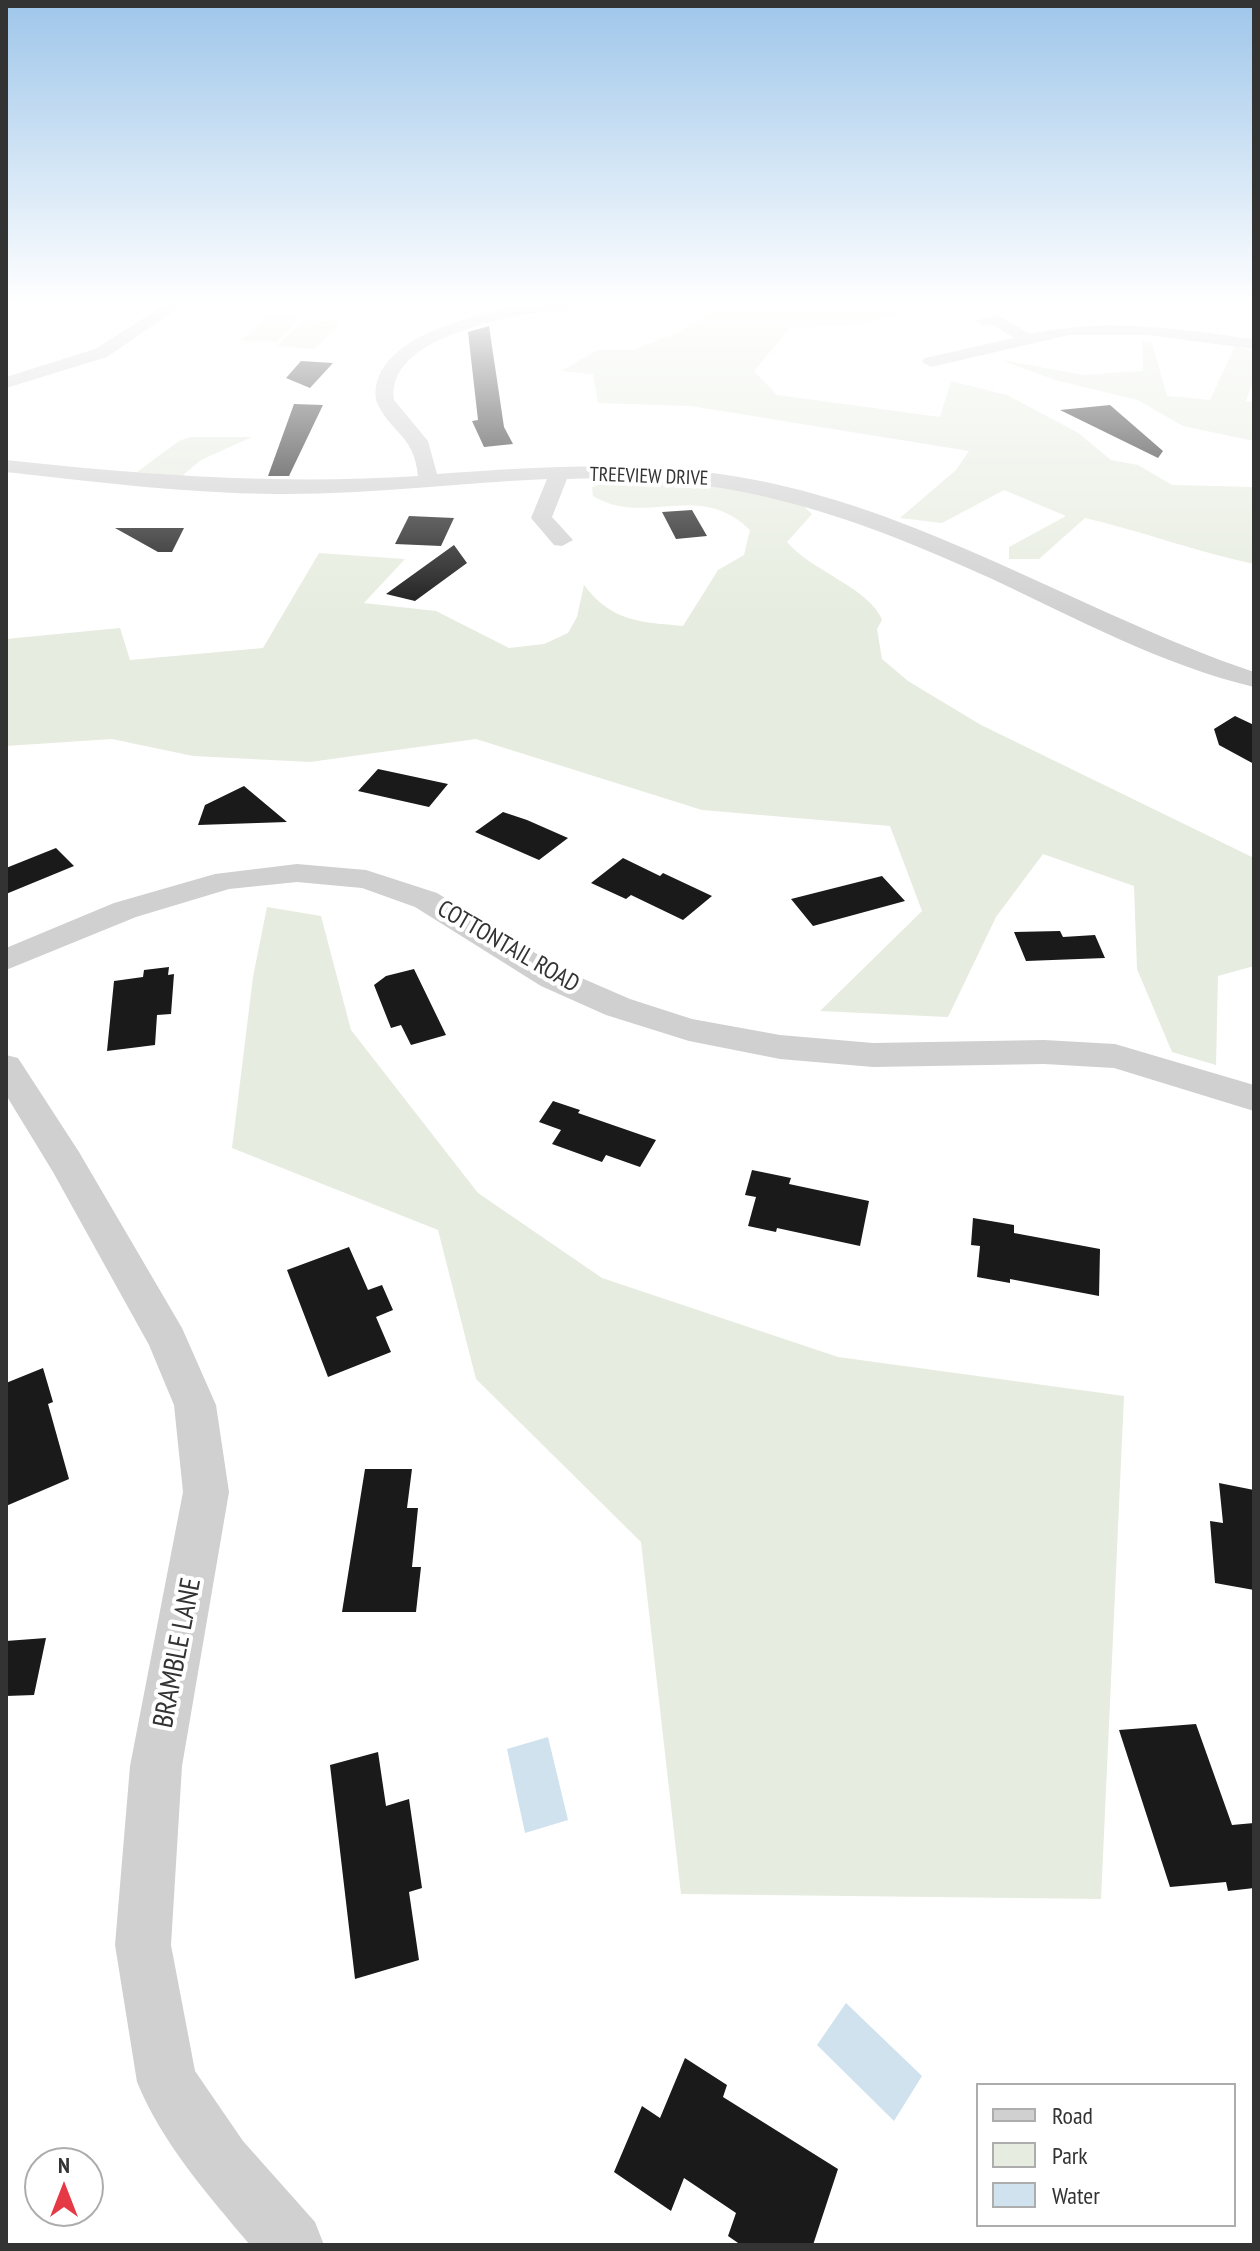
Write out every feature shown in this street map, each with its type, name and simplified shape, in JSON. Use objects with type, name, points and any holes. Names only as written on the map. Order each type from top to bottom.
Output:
[{"type":"street","points":[[389,407],[424,451],[428,483]]},
{"type":"street","name":"TREEVIEW DRIVE","points":[[6,466],[233,487],[428,483],[624,473],[733,481],[832,505],[928,542],[1149,643],[1254,680]]},
{"type":"street","points":[[559,475],[541,518],[562,540]]},
{"type":"street","name":"COTTONTAIL ROAD","points":[[6,960],[125,910],[226,880],[297,873],[366,879],[426,900],[552,978],[618,1007],[689,1030],[780,1047],[873,1055],[1044,1052],[1115,1056],[1254,1098]]},
{"type":"street","name":"BRAMBLE LANE","points":[[6,1067],[66,1162],[151,1313],[195,1405],[206,1492],[156,1766],[143,1945],[167,2082],[221,2163],[292,2245]]},
{"type":"green space","points":[[697,407],[866,407],[940,417],[943,407],[1030,407],[1077,432],[1111,460],[1138,465],[1172,485],[1254,487],[1254,564],[1085,518],[1039,559],[1009,559],[1009,547],[1066,516],[1004,490],[942,523],[900,518],[956,470],[969,451]]},
{"type":"green space","points":[[1150,407],[1254,407],[1254,441],[1183,426]]},
{"type":"green space","points":[[190,437],[252,437],[201,460],[182,476],[137,472],[179,441]]},
{"type":"green space","points":[[614,480],[700,484],[797,500],[812,514],[787,542],[876,609],[882,620],[877,629],[882,659],[908,681],[981,725],[1254,858],[1254,966],[1218,976],[1216,1065],[1172,1052],[1137,969],[1134,886],[1043,854],[996,917],[948,1017],[820,1011],[922,911],[890,826],[702,810],[476,739],[310,762],[193,756],[112,739],[6,746],[6,639],[120,628],[130,660],[263,648],[319,553],[405,559],[364,603],[436,611],[509,648],[544,644],[568,633],[577,617],[584,585],[605,606],[628,618],[683,626],[718,570],[744,555],[750,530],[730,515],[711,508],[691,505],[633,508],[613,505],[593,496],[592,487]]},
{"type":"green space","points":[[267,907],[321,916],[351,1030],[478,1193],[602,1278],[838,1357],[1124,1396],[1101,1899],[681,1894],[641,1542],[476,1379],[438,1230],[232,1148],[253,977]]},
{"type":"water","points":[[548,1737],[568,1820],[525,1833],[507,1749]]},
{"type":"water","points":[[846,2003],[922,2076],[894,2121],[817,2045]]},
{"type":"building","points":[[293,407],[322,407],[289,476],[268,476]]},
{"type":"building","points":[[477,407],[501,407],[504,427],[513,444],[484,447],[472,421],[478,420]]},
{"type":"building","points":[[1112,407],[1163,451],[1158,458],[1060,410]]},
{"type":"building","points":[[692,510],[707,536],[676,539],[662,512]]},
{"type":"building","points":[[409,516],[454,518],[441,546],[395,544]]},
{"type":"building","points":[[115,528],[184,528],[172,552],[158,552]]},
{"type":"building","points":[[454,545],[467,563],[415,601],[386,594]]},
{"type":"building","points":[[1235,716],[1254,725],[1254,764],[1219,745],[1214,729]]},
{"type":"building","points":[[378,769],[448,784],[429,807],[358,791]]},
{"type":"building","points":[[244,786],[287,822],[198,825],[205,805]]},
{"type":"building","points":[[503,812],[568,838],[539,860],[475,832]]},
{"type":"building","points":[[56,848],[74,866],[6,894],[6,868]]},
{"type":"building","points":[[623,858],[712,896],[683,920],[631,895],[626,899],[591,883]]},
{"type":"building","points":[[882,876],[905,901],[813,926],[791,899]]},
{"type":"building","points":[[1060,931],[1063,937],[1095,935],[1105,958],[1026,961],[1014,932]]},
{"type":"building","points":[[169,967],[168,975],[174,974],[171,1014],[157,1015],[155,1045],[107,1051],[114,981],[143,977],[144,970]]},
{"type":"building","points":[[414,969],[446,1035],[411,1045],[401,1025],[391,1028],[374,985],[386,976]]},
{"type":"building","points":[[553,1101],[656,1140],[640,1167],[606,1155],[602,1162],[552,1144],[561,1130],[539,1122]]},
{"type":"building","points":[[752,1170],[791,1178],[789,1184],[869,1201],[860,1246],[777,1228],[776,1232],[748,1226],[756,1197],[745,1195]]},
{"type":"building","points":[[973,1218],[1014,1225],[1014,1233],[1100,1249],[1099,1296],[1010,1279],[1010,1283],[977,1277],[980,1246],[971,1245]]},
{"type":"building","points":[[349,1247],[368,1290],[382,1285],[393,1310],[376,1317],[391,1352],[328,1377],[287,1270]]},
{"type":"building","points":[[43,1368],[53,1402],[48,1404],[69,1479],[6,1506],[6,1383]]},
{"type":"building","points":[[365,1469],[412,1469],[407,1508],[418,1508],[412,1567],[421,1567],[416,1612],[342,1612]]},
{"type":"building","points":[[1219,1483],[1254,1490],[1254,1590],[1215,1583],[1210,1521],[1223,1523]]},
{"type":"building","points":[[46,1638],[34,1695],[6,1696],[6,1641]]},
{"type":"building","points":[[1196,1724],[1232,1825],[1254,1823],[1254,1888],[1228,1891],[1226,1882],[1170,1887],[1119,1730]]},
{"type":"building","points":[[378,1752],[386,1806],[409,1799],[422,1888],[409,1892],[419,1960],[355,1979],[330,1765]]},
{"type":"building","points":[[685,2058],[727,2085],[723,2097],[838,2169],[813,2245],[741,2245],[728,2236],[736,2213],[684,2178],[671,2211],[614,2172],[642,2106],[660,2118]]}]
